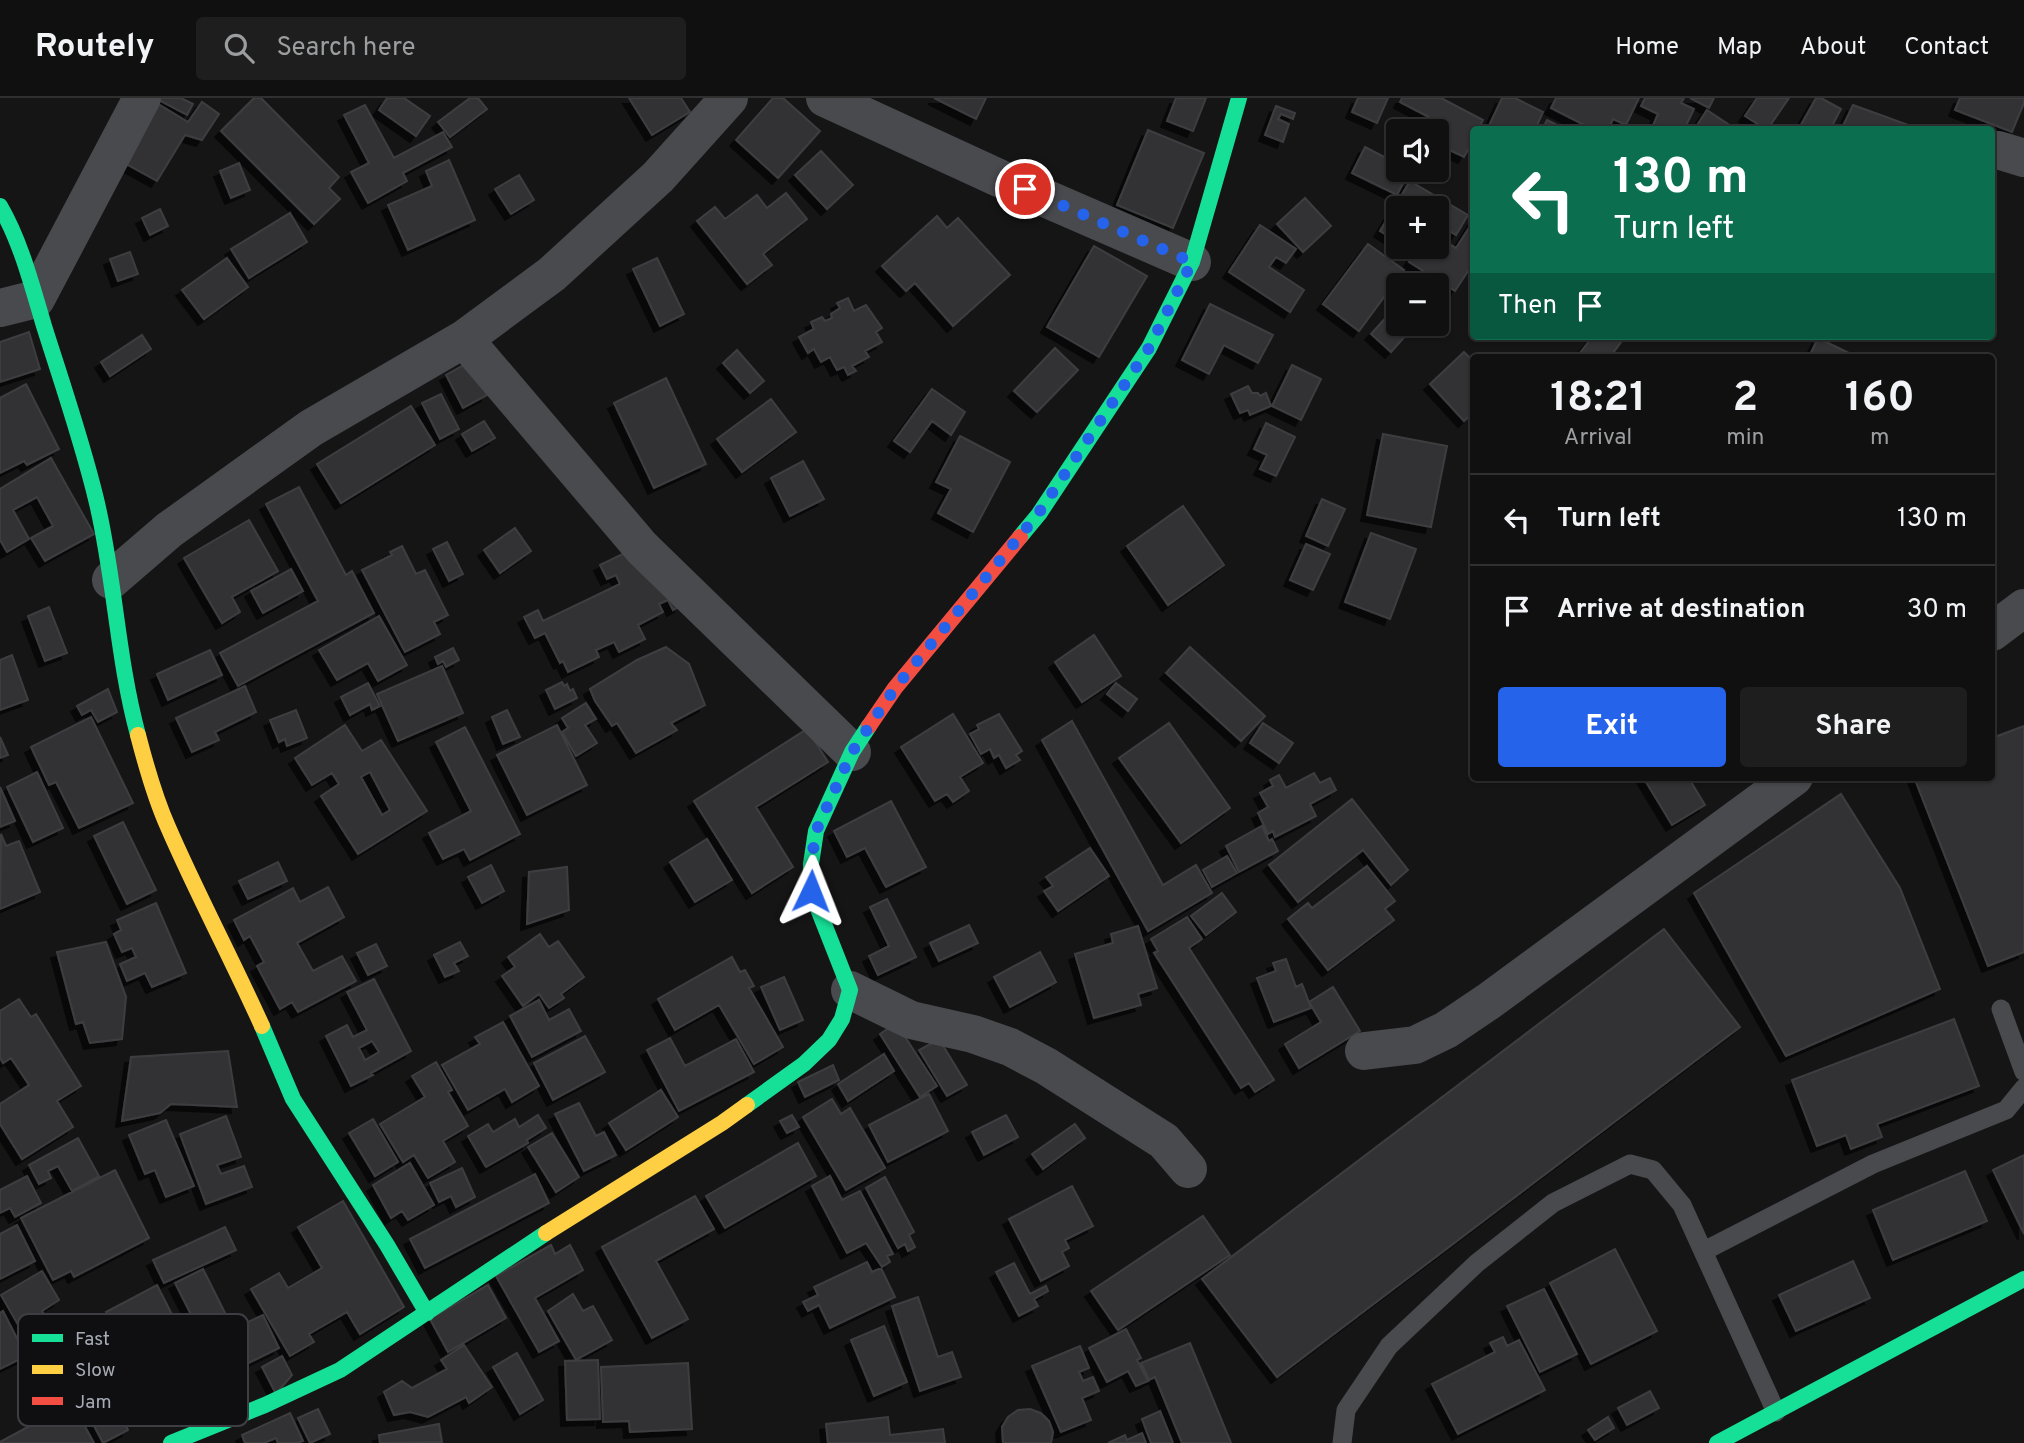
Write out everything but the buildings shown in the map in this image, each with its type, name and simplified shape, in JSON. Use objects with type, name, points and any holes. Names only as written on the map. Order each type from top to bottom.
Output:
[{"type":"street","points":[[18,303],[142,98]]},
{"type":"street","points":[[111,580],[169,530],[311,428],[464,339],[562,265],[658,177],[729,98]]},
{"type":"street","points":[[825,98],[1001,179],[1192,262]]},
{"type":"street","points":[[248,1412],[340,1370],[511,1255],[722,1123],[804,1064],[829,1040],[842,1019],[850,990],[811,891],[811,864],[816,831],[852,752],[895,688],[1038,514],[1149,348],[1192,262],[1239,98]]},
{"type":"street","points":[[0,206],[8,220],[18,303],[68,401],[96,500],[111,580],[127,695],[150,779],[167,826],[236,967],[293,1099],[387,1245],[427,1313]]},
{"type":"street","points":[[464,339],[642,548],[852,752]]},
{"type":"street","points":[[1995,630],[2024,608]]},
{"type":"street","points":[[1364,1051],[1415,1045],[1446,1030],[1489,1002],[1789,781]]},
{"type":"street","points":[[850,990],[911,1020],[973,1034],[1010,1046],[1164,1141],[1188,1169]]},
{"type":"street","points":[[1717,1443],[2024,1279]]},
{"type":"street","points":[[171,1443],[213,1426]]},
{"type":"lane","points":[[2001,1009],[2024,1072]]},
{"type":"lane","points":[[1704,1251],[1873,1164],[2006,1110],[2024,1088]]},
{"type":"lane","points":[[1342,1443],[1346,1410],[1389,1346],[1477,1263],[1553,1203],[1630,1164],[1653,1170],[1682,1205],[1776,1412]]},
{"type":"traffic: fast","points":[[1020,537],[1039,514],[1149,348],[1192,262],[1239,98]]},
{"type":"traffic: fast","points":[[0,206],[25,264],[90,477],[108,558],[125,677],[138,735]]},
{"type":"traffic: fast","points":[[747,1105],[804,1064],[829,1040],[842,1019],[850,990],[811,891],[811,864],[816,831],[852,752],[869,726]]},
{"type":"traffic: fast","points":[[262,1026],[293,1099],[387,1245],[427,1313]]},
{"type":"traffic: fast","points":[[248,1412],[340,1370],[546,1233]]},
{"type":"traffic: fast","points":[[1717,1443],[2024,1279]]},
{"type":"traffic: fast","points":[[171,1443],[213,1426]]},
{"type":"traffic: slow","points":[[138,735],[163,816],[262,1026]]},
{"type":"traffic: slow","points":[[546,1233],[747,1105]]},
{"type":"traffic: jam","points":[[869,726],[895,688],[1020,537]]},
{"type":"route","points":[[811,891],[811,864],[816,831],[852,752],[895,688],[932,640],[1038,514],[1149,348],[1192,262],[1025,189]]}]
